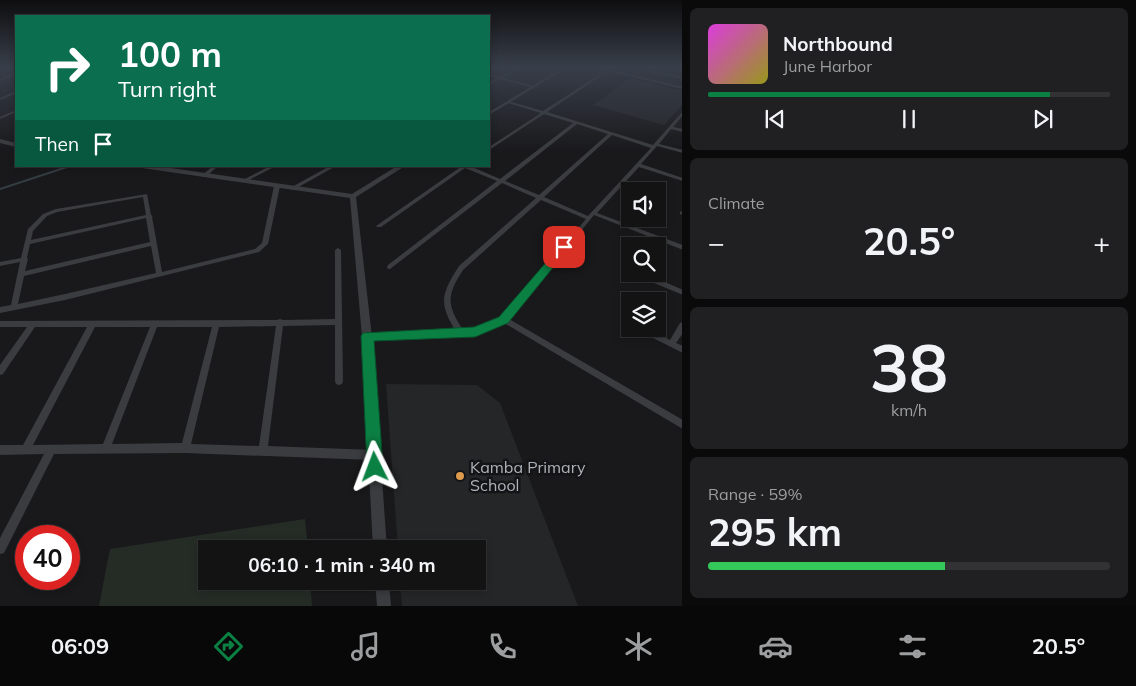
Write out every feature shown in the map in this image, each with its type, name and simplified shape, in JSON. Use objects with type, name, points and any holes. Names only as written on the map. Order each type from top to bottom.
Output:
[{"type":"street","points":[[490,113],[520,95]]},
{"type":"street","points":[[490,148],[570,95]]},
{"type":"street","points":[[509,102],[611,134],[682,152]]},
{"type":"street","points":[[0,118],[15,111]]},
{"type":"street","points":[[367,336],[475,332],[504,320],[591,215],[655,146],[682,112]]},
{"type":"street","points":[[390,267],[576,123]]},
{"type":"street","points":[[670,127],[682,130]]},
{"type":"street","points":[[461,333],[448,314],[445,300],[448,287],[461,268],[611,134]]},
{"type":"street","points":[[0,141],[15,145]]},
{"type":"street","points":[[638,165],[682,180]]},
{"type":"street","points":[[148,167],[353,196],[400,167]]},
{"type":"street","points":[[204,176],[215,167]]},
{"type":"street","points":[[243,181],[272,167]]},
{"type":"street","points":[[293,188],[332,167]]},
{"type":"street","points":[[379,226],[464,167]]},
{"type":"street","points":[[467,167],[540,198],[682,248]]},
{"type":"street","points":[[0,310],[65,297],[261,248],[268,234],[278,186]]},
{"type":"street","points":[[14,308],[30,230],[37,222],[56,211],[144,194],[150,216],[159,273]]},
{"type":"street","points":[[353,196],[367,336],[379,540]]},
{"type":"street","points":[[28,243],[150,216]]},
{"type":"street","points":[[22,274],[154,243]]},
{"type":"street","points":[[338,250],[339,381]]},
{"type":"street","points":[[0,264],[25,259]]},
{"type":"street","points":[[658,282],[682,293]]},
{"type":"street","points":[[504,320],[682,425]]},
{"type":"street","points":[[264,449],[280,322]]},
{"type":"street","points":[[0,324],[92,325],[339,322]]},
{"type":"street","points":[[106,448],[154,324]]},
{"type":"street","points":[[185,448],[216,324]]},
{"type":"street","points":[[0,372],[32,325]]},
{"type":"street","points":[[25,450],[92,325]]},
{"type":"street","points":[[672,344],[682,325]]},
{"type":"street","points":[[658,337],[682,350]]},
{"type":"street","points":[[0,450],[106,448],[264,449],[374,455]]},
{"type":"street","points":[[0,549],[51,450]]},
{"type":"street","points":[[383,590],[384,606]]},
{"type":"shaded area","points":[[606,95],[682,95],[682,105],[664,125],[593,105]]},
{"type":"shaded area","name":"Kamba Primary School","points":[[386,384],[477,385],[500,403],[578,606],[402,606],[401,590],[486,590],[486,540],[397,540]]},
{"type":"shaded area","points":[[305,519],[307,540],[198,540],[198,590],[311,590],[312,606],[99,606],[110,549]]},
{"type":"waterway","points":[[0,189],[67,167]]},
{"type":"place","name":"Kamba Primary School","points":[[460,476]]},
{"type":"route","points":[[375,467],[367,336],[475,332],[504,320],[564,247]]}]
